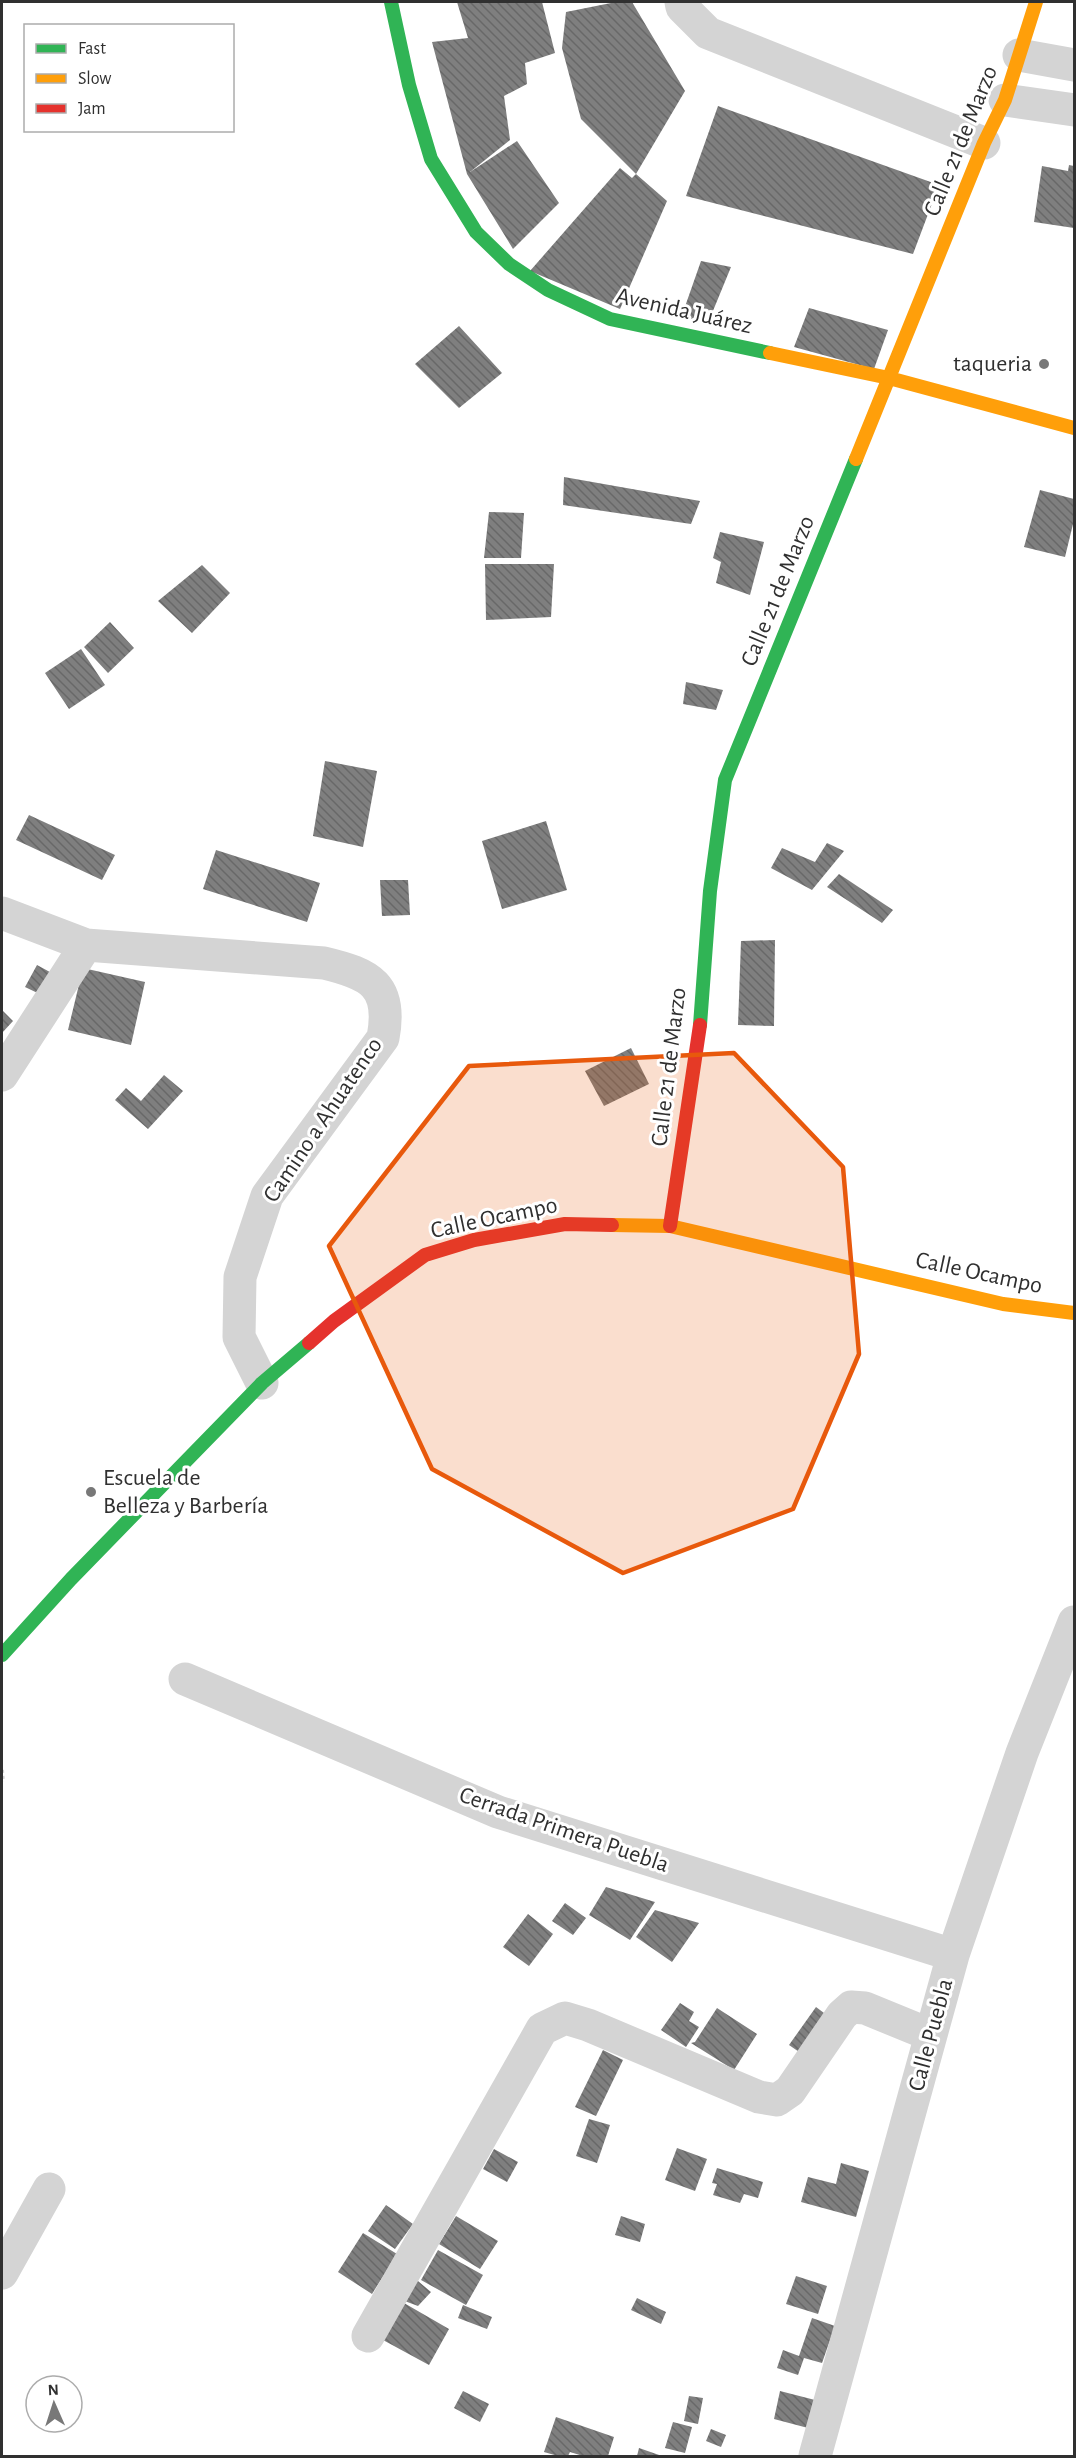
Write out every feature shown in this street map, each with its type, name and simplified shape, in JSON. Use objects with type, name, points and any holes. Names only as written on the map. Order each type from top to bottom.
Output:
[{"type":"street","name":"Avenida Juárez","points":[[391,2],[409,85],[431,159],[476,232],[509,264],[548,290],[610,319],[889,378],[1074,428]]},
{"type":"street","points":[[681,2],[682,7],[708,33],[984,143]]},
{"type":"street","name":"Calle 21 de Marzo","points":[[670,1226],[699,1029],[710,891],[725,780],[984,143],[1005,100],[1036,2]]},
{"type":"street","points":[[1019,55],[1074,65]]},
{"type":"street","points":[[1005,100],[1074,110]]},
{"type":"street","name":"Camino a Ahuatenco","points":[[2,914],[86,945],[324,963],[359,972],[371,980],[382,1000],[386,1017],[382,1038],[267,1196],[240,1276],[239,1337],[262,1383]]},
{"type":"street","points":[[2,1075],[86,945]]},
{"type":"street","name":"Calle Ocampo","points":[[2,1655],[71,1580],[262,1383],[334,1321],[425,1255],[474,1240],[565,1224],[670,1226],[1003,1304],[1074,1313]]},
{"type":"street","name":"Calle Puebla","points":[[815,2457],[953,1955],[1022,1753],[1074,1622]]},
{"type":"street","name":"Cerrada Primera Puebla","points":[[185,1679],[498,1812],[953,1955]]},
{"type":"street","points":[[368,2336],[542,2029],[565,2018],[588,2025],[759,2097],[777,2100],[790,2091],[842,2015],[851,2007],[865,2008],[931,2035]]},
{"type":"street","points":[[2,2273],[49,2189]]},
{"type":"path","points":[[2,1770],[3,1782]]},
{"type":"highlighted area","points":[[734,1053],[843,1167],[859,1354],[793,1509],[623,1573],[432,1469],[329,1246],[469,1066]]},
{"type":"building","points":[[457,2],[542,2],[555,53],[525,63],[527,84],[504,96],[510,140],[470,172],[517,141],[559,203],[513,249],[467,174],[432,42],[468,38]]},
{"type":"building","points":[[616,2],[632,2],[685,91],[636,174],[581,119],[562,48],[566,12]]},
{"type":"building","points":[[718,106],[939,185],[913,254],[686,196]]},
{"type":"building","points":[[1069,165],[1074,166],[1074,228],[1034,222],[1042,166],[1068,171]]},
{"type":"building","points":[[620,168],[632,178],[636,174],[667,201],[620,309],[530,271]]},
{"type":"building","points":[[701,261],[731,267],[708,323],[681,318]]},
{"type":"building","points":[[809,308],[888,330],[874,369],[794,347]]},
{"type":"building","points":[[459,326],[502,373],[459,408],[415,364]]},
{"type":"building","points":[[564,477],[700,501],[691,524],[563,505]]},
{"type":"building","points":[[1040,490],[1074,499],[1074,520],[1065,557],[1024,547]]},
{"type":"building","points":[[489,512],[524,513],[521,558],[484,558]]},
{"type":"building","points":[[720,532],[764,542],[750,595],[716,583],[721,562],[713,558]]},
{"type":"building","points":[[485,564],[554,564],[551,617],[486,620]]},
{"type":"building","points":[[202,565],[230,593],[192,633],[158,601]]},
{"type":"building","points":[[110,622],[134,648],[108,673],[84,647]]},
{"type":"building","points":[[81,649],[105,685],[69,709],[45,673]]},
{"type":"building","points":[[686,682],[723,690],[716,710],[683,704]]},
{"type":"building","points":[[325,761],[377,771],[363,847],[313,836]]},
{"type":"building","points":[[29,815],[115,855],[102,880],[16,840]]},
{"type":"building","points":[[546,821],[567,890],[502,909],[482,841]]},
{"type":"building","points":[[827,843],[844,851],[812,890],[771,868],[782,848],[815,862]]},
{"type":"building","points":[[216,850],[320,883],[307,922],[203,889]]},
{"type":"building","points":[[839,874],[893,910],[882,923],[827,887]]},
{"type":"building","points":[[380,880],[408,880],[410,915],[382,916]]},
{"type":"building","points":[[775,940],[774,1026],[738,1025],[741,941]]},
{"type":"building","points":[[37,965],[59,977],[48,998],[25,987]]},
{"type":"building","points":[[83,968],[145,982],[131,1045],[68,1030]]},
{"type":"building","points":[[2,1010],[13,1021],[2,1033]]},
{"type":"building","points":[[631,1048],[649,1084],[604,1106],[585,1071]]},
{"type":"building","points":[[164,1075],[183,1091],[148,1129],[115,1100],[126,1088],[141,1101]]},
{"type":"building","points":[[606,1887],[655,1902],[630,1940],[589,1915]]},
{"type":"building","points":[[565,1903],[586,1918],[573,1935],[552,1921]]},
{"type":"building","points":[[655,1910],[699,1923],[672,1962],[636,1937]]},
{"type":"building","points":[[528,1914],[553,1934],[529,1966],[503,1947]]},
{"type":"building","points":[[680,2003],[694,2012],[689,2021],[699,2027],[686,2047],[661,2030]]},
{"type":"building","points":[[816,2007],[832,2019],[805,2056],[789,2045]]},
{"type":"building","points":[[717,2008],[757,2034],[734,2070],[691,2043],[695,2042]]},
{"type":"building","points":[[603,2050],[623,2060],[596,2116],[575,2107]]},
{"type":"building","points":[[589,2119],[610,2125],[597,2163],[576,2156]]},
{"type":"building","points":[[677,2148],[707,2159],[695,2191],[665,2180]]},
{"type":"building","points":[[494,2149],[518,2162],[507,2182],[483,2169]]},
{"type":"building","points":[[841,2163],[869,2171],[856,2217],[801,2202],[808,2177],[836,2184]]},
{"type":"building","points":[[717,2168],[763,2182],[758,2198],[744,2194],[740,2203],[713,2195],[717,2184],[712,2183]]},
{"type":"building","points":[[386,2205],[413,2224],[395,2249],[368,2231]]},
{"type":"building","points":[[456,2216],[498,2241],[480,2269],[439,2244]]},
{"type":"building","points":[[621,2216],[645,2224],[640,2242],[615,2235]]},
{"type":"building","points":[[363,2233],[397,2254],[372,2294],[338,2272]]},
{"type":"building","points":[[438,2250],[483,2275],[466,2305],[421,2280]]},
{"type":"building","points":[[412,2276],[431,2292],[418,2306],[402,2300]]},
{"type":"building","points":[[796,2276],[827,2286],[818,2314],[786,2304]]},
{"type":"building","points":[[637,2298],[666,2312],[661,2324],[631,2310]]},
{"type":"building","points":[[404,2303],[449,2329],[429,2365],[383,2340]]},
{"type":"building","points":[[463,2305],[492,2317],[487,2329],[458,2318]]},
{"type":"building","points":[[812,2318],[835,2326],[822,2363],[804,2358],[798,2375],[777,2368],[783,2350],[799,2356]]},
{"type":"building","points":[[463,2391],[489,2404],[480,2422],[454,2408]]},
{"type":"building","points":[[780,2391],[815,2400],[808,2428],[774,2419]]},
{"type":"building","points":[[689,2396],[703,2398],[698,2424],[684,2421]]},
{"type":"building","points":[[556,2417],[614,2437],[608,2456],[583,2456],[570,2452],[568,2456],[558,2456],[544,2452]]},
{"type":"building","points":[[673,2422],[692,2427],[685,2453],[665,2448]]},
{"type":"building","points":[[711,2429],[726,2435],[721,2447],[706,2441]]},
{"type":"building","points":[[639,2448],[662,2456],[637,2456]]},
{"type":"traffic: fast","points":[[391,2],[409,85],[431,159],[476,232],[509,264],[548,290],[610,319],[770,353]]},
{"type":"traffic: fast","points":[[700,1025],[710,891],[725,780],[856,459]]},
{"type":"traffic: fast","points":[[2,1655],[71,1579],[262,1383],[309,1343]]},
{"type":"traffic: slow","points":[[856,459],[984,143],[1005,100],[1036,2]]},
{"type":"traffic: slow","points":[[770,353],[889,378],[1074,428]]},
{"type":"traffic: slow","points":[[612,1225],[670,1226],[1003,1304],[1074,1313]]},
{"type":"traffic: jam","points":[[670,1226],[700,1025]]},
{"type":"traffic: jam","points":[[309,1343],[334,1321],[425,1255],[474,1240],[565,1224],[612,1225]]},
{"type":"place","name":"taqueria","points":[[1044,364]]},
{"type":"place","name":"Escuela de Belleza y Barbería","points":[[91,1492]]}]
